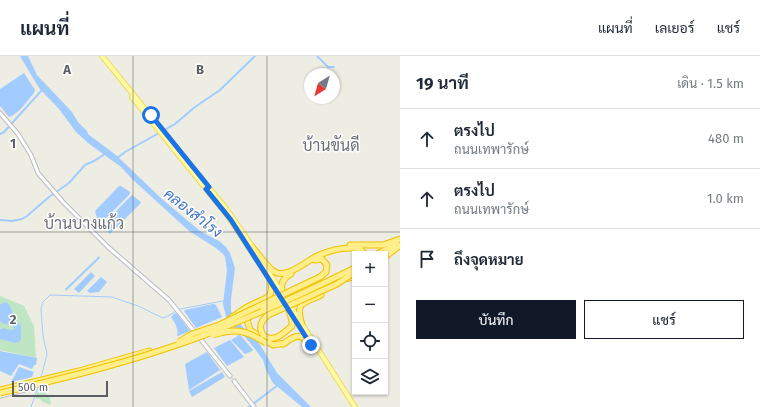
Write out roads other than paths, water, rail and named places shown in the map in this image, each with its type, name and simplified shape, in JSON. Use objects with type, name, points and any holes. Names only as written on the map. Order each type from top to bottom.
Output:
[{"type":"highway","points":[[252,247],[271,269],[280,274],[318,256],[353,245],[372,246],[388,244],[400,239]]},
{"type":"highway","points":[[385,251],[400,245]]},
{"type":"highway","points":[[388,253],[400,245]]},
{"type":"highway","points":[[344,248],[360,249],[362,251]]},
{"type":"highway","points":[[0,393],[122,360],[179,342],[238,319],[321,279],[326,272],[327,264],[322,259],[317,259],[285,278],[282,283],[282,293]]},
{"type":"highway","points":[[196,332],[219,325],[352,265]]},
{"type":"highway","points":[[275,307],[352,269]]},
{"type":"highway","points":[[302,325],[299,309],[304,303],[333,289],[352,274]]},
{"type":"highway","points":[[289,310],[292,321],[290,328],[274,339],[268,339],[263,335],[260,326],[262,320],[268,315],[337,284],[352,274]]},
{"type":"highway","points":[[0,393],[122,362],[164,349],[291,302],[342,278],[352,277]]},
{"type":"highway","points":[[285,343],[273,345],[250,330],[247,320],[253,310],[321,279]]},
{"type":"highway","points":[[179,342],[196,332],[232,317],[251,304],[266,299],[271,294],[271,281]]},
{"type":"highway","points":[[164,349],[216,334],[240,331],[250,333],[266,344],[274,347],[298,336],[302,337],[311,345]]},
{"type":"main road","points":[[101,56],[228,216],[311,345],[355,407]]},
{"type":"main road","points":[[0,113],[17,132],[31,155],[38,172],[53,191],[100,240],[165,296],[230,376]]},
{"type":"main road","points":[[207,188],[232,217],[252,247],[352,407]]},
{"type":"main road","points":[[0,393],[33,388],[64,380]]},
{"type":"main road","points":[[234,381],[254,406]]},
{"type":"water","points":[[20,56],[28,56],[37,75],[72,112],[88,134],[116,155],[162,199],[200,231],[219,241],[226,247],[230,253],[235,268],[231,311],[235,319],[259,343],[277,373],[311,407],[302,407],[273,383],[266,370],[263,360],[245,337],[234,328],[226,317],[223,304],[227,270],[225,257],[223,254],[189,231],[121,167],[88,143],[76,132],[59,109],[39,88]]},
{"type":"water","points":[[24,73],[35,90],[34,93],[19,110],[9,117],[0,106],[0,89]]},
{"type":"water","points":[[119,186],[130,192],[129,195],[101,223],[97,218],[95,211]]},
{"type":"water","points":[[132,195],[141,202],[110,234],[103,224]]},
{"type":"water","points":[[99,256],[100,258],[66,291],[65,289]]},
{"type":"water","points":[[91,272],[95,276],[79,293],[74,289]]},
{"type":"water","points":[[101,277],[107,282],[99,292],[90,293],[87,291]]},
{"type":"water","points":[[4,302],[9,304],[15,318],[21,326],[21,339],[19,342],[15,343],[0,339],[0,330],[3,328],[11,330],[15,329],[13,326],[4,324],[0,321],[0,305]]},
{"type":"water","points":[[213,304],[216,305],[222,317],[196,328],[184,311],[185,310]]},
{"type":"water","points":[[175,313],[190,331],[177,336],[177,328],[171,317]]},
{"type":"water","points":[[239,335],[253,350],[252,351],[245,354],[231,340]]},
{"type":"water","points":[[230,340],[244,357],[227,366],[214,348]]},
{"type":"water","points":[[0,351],[37,358],[36,365],[34,365],[32,369],[19,364],[11,376],[0,371]]},
{"type":"water","points":[[207,352],[220,370],[189,390],[185,364]]},
{"type":"water","points":[[19,367],[34,372],[32,377],[11,382]]},
{"type":"water","points":[[222,372],[225,377],[192,397],[189,391]]},
{"type":"waterway","points":[[116,159],[125,152],[175,124],[195,107],[220,90],[255,56]]},
{"type":"waterway","points":[[317,56],[328,67],[334,67]]},
{"type":"waterway","points":[[0,134],[4,132],[42,90]]},
{"type":"waterway","points":[[0,220],[12,221],[22,219],[27,216],[49,197],[69,183],[85,165],[105,154]]},
{"type":"waterway","points":[[41,378],[47,354],[43,336],[41,309],[43,302],[50,295],[112,297],[138,306],[163,318],[180,309],[223,301]]},
{"type":"waterway","points":[[249,407],[278,385]]},
{"type":"waterway","points":[[31,407],[38,387]]},
{"type":"district","name":"บ้านขันดี","points":[[331,145]]},
{"type":"district","name":"บ้านบางแก้ว","points":[[84,223]]},
{"type":"water label","name":"คลองสำโรง","points":[[193,213]]}]
